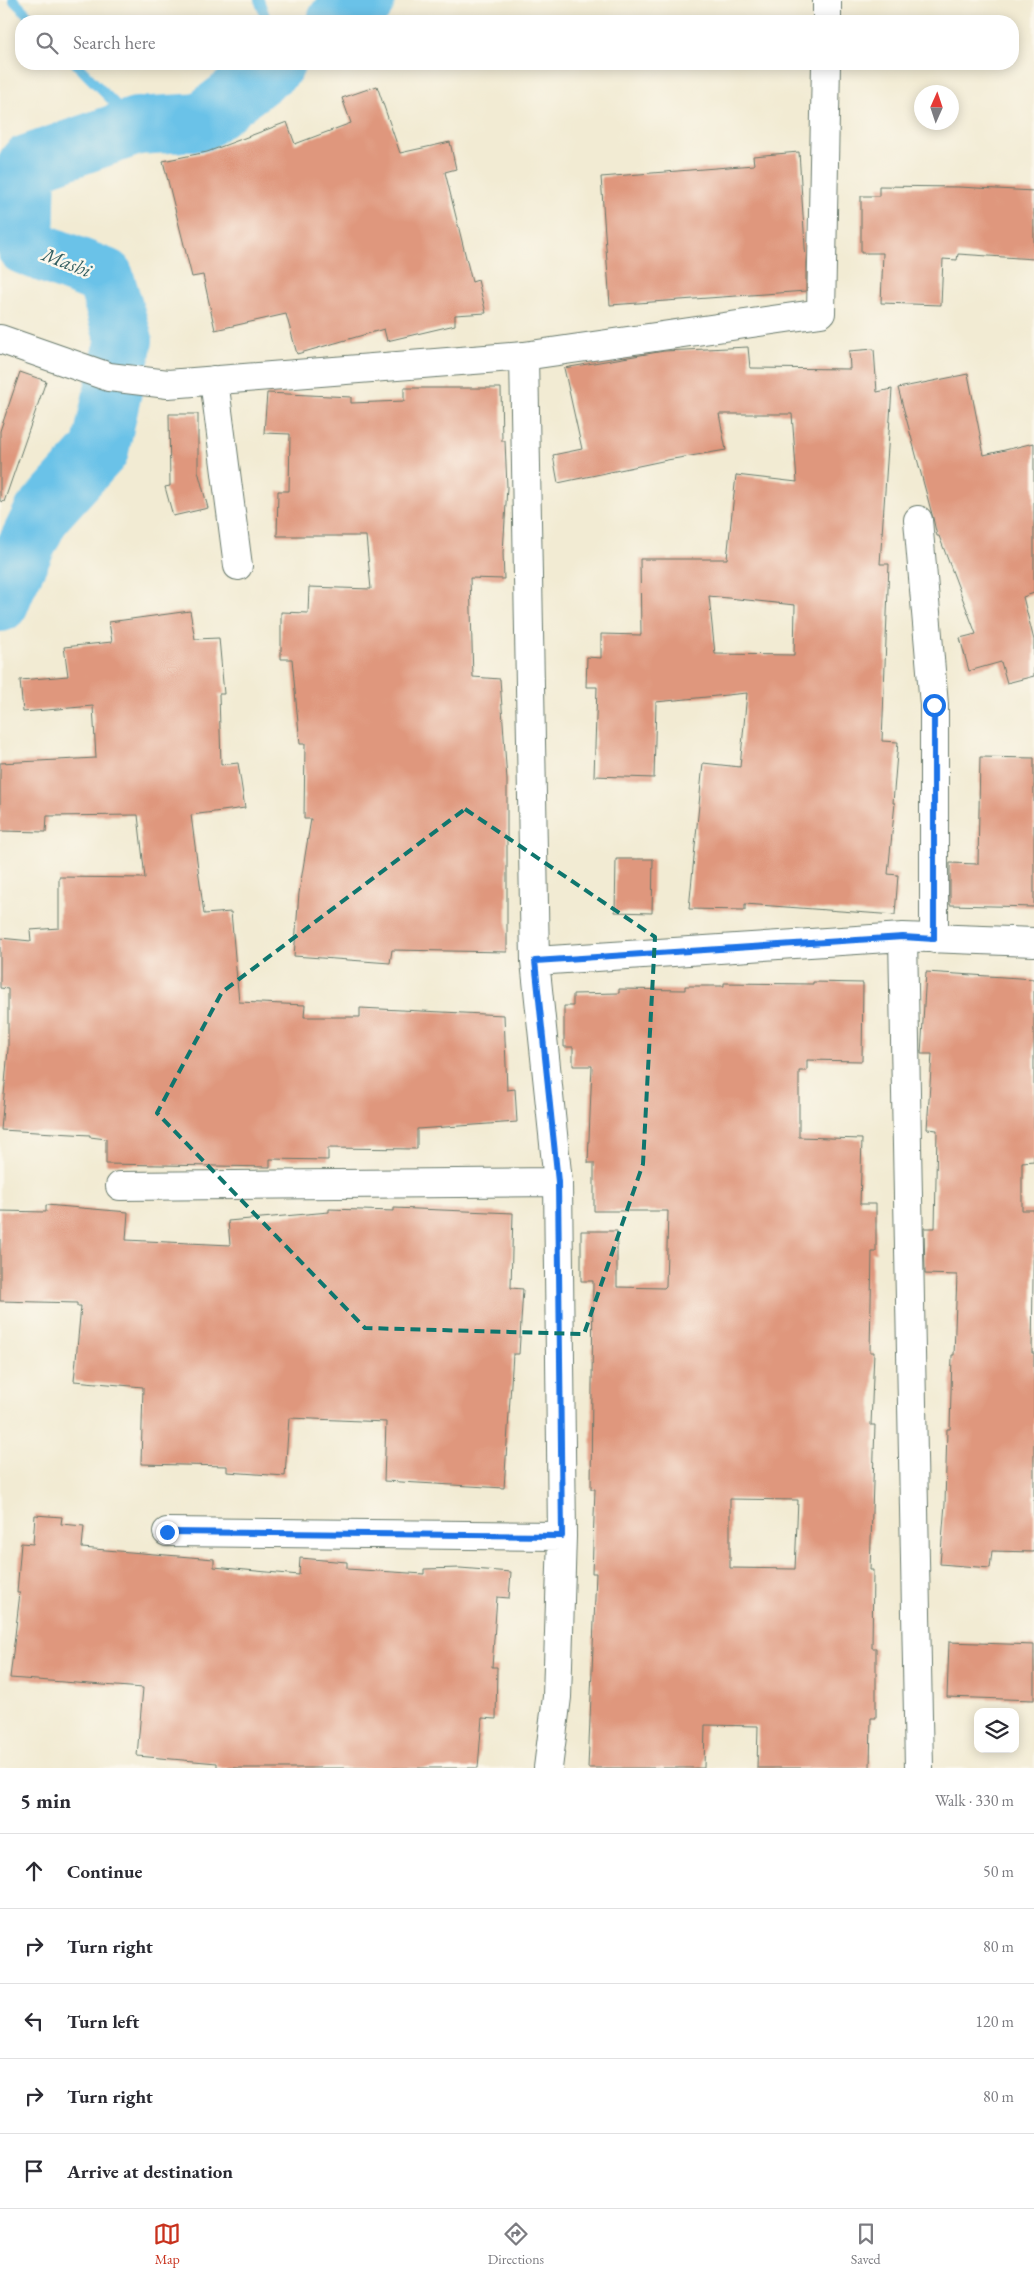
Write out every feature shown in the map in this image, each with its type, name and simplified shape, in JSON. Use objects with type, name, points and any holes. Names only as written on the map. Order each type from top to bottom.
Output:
[{"type":"street","points":[[827,0],[827,15]]},
{"type":"street","points":[[0,339],[109,376],[168,384],[524,356],[821,313],[826,70]]},
{"type":"street","points":[[524,356],[535,961],[558,1182],[562,1536],[557,1697],[548,1768]]},
{"type":"street","points":[[214,380],[238,566]]},
{"type":"street","points":[[918,520],[934,705],[934,939]]},
{"type":"street","points":[[535,961],[903,937],[1034,942]]},
{"type":"street","points":[[903,937],[919,1768]]},
{"type":"street","points":[[120,1186],[558,1182]]},
{"type":"street","points":[[167,1532],[562,1536]]},
{"type":"highlighted area","points":[[465,809],[655,937],[643,1164],[584,1334],[365,1328],[157,1113],[222,992]]},
{"type":"building","points":[[377,86],[400,153],[450,142],[456,169],[445,172],[472,282],[478,280],[486,313],[455,315],[455,325],[387,341],[384,329],[297,354],[286,314],[215,330],[203,275],[192,277],[163,161],[207,152],[287,122],[295,144],[351,123],[342,98]]},
{"type":"building","points":[[799,152],[806,291],[610,305],[601,177],[754,165],[753,156]]},
{"type":"building","points":[[879,186],[959,187],[1034,191],[1034,259],[958,254],[957,260],[943,259],[941,305],[881,303],[883,253],[861,253],[861,196],[879,196]]},
{"type":"building","points":[[748,347],[750,368],[850,369],[849,351],[874,349],[877,392],[892,389],[880,564],[889,564],[882,741],[898,742],[893,803],[895,803],[888,874],[898,875],[895,915],[745,904],[745,910],[689,909],[703,763],[740,767],[747,693],[656,702],[654,778],[594,776],[597,687],[586,687],[587,657],[601,658],[601,634],[641,635],[640,559],[727,559],[736,475],[797,482],[792,414],[719,414],[726,450],[667,460],[558,483],[553,455],[582,449],[564,368],[664,351]],"holes":[[[709,596],[795,605],[794,655],[715,654]]]},
{"type":"building","points":[[20,372],[46,381],[4,502],[0,501],[0,431]]},
{"type":"building","points":[[968,374],[984,455],[1034,443],[1034,593],[1023,597],[1034,640],[1034,676],[1007,683],[1001,662],[969,671],[960,638],[976,634],[939,536],[937,536],[898,388]]},
{"type":"building","points":[[404,388],[501,388],[502,441],[505,441],[507,487],[503,553],[504,579],[470,578],[473,677],[500,679],[507,780],[507,952],[392,950],[390,963],[294,956],[299,893],[311,819],[304,819],[305,744],[300,744],[292,659],[281,659],[281,612],[308,613],[309,587],[371,589],[366,536],[277,536],[278,491],[289,491],[290,434],[264,433],[267,393],[351,397],[351,403],[404,401]]},
{"type":"building","points":[[169,414],[198,414],[198,471],[208,508],[173,516],[165,487],[170,486]]},
{"type":"building","points":[[190,611],[195,639],[219,638],[224,694],[219,694],[221,765],[238,763],[245,808],[191,815],[204,914],[231,912],[239,1002],[305,1005],[304,1017],[360,1017],[360,1008],[504,1015],[507,1090],[515,1089],[517,1122],[417,1129],[417,1149],[328,1148],[328,1160],[270,1159],[270,1167],[106,1164],[106,1139],[90,1137],[90,1135],[1,1130],[8,1049],[8,989],[0,988],[0,938],[31,941],[30,930],[59,928],[59,877],[145,878],[138,815],[47,816],[46,832],[0,831],[0,763],[96,758],[93,706],[23,712],[20,680],[68,676],[64,647],[112,642],[109,622]]},
{"type":"building","points":[[980,757],[1034,758],[1034,907],[950,905],[950,863],[978,864]]},
{"type":"building","points":[[616,859],[653,859],[652,913],[615,912]]},
{"type":"building","points":[[926,972],[1034,979],[1034,1161],[1022,1162],[1022,1210],[1034,1210],[1032,1353],[1034,1353],[1034,1552],[992,1551],[990,1568],[940,1564],[945,1504],[947,1429],[950,1429],[957,1275],[925,1274],[924,1228],[935,1228],[937,1130],[927,1129],[932,1054],[921,1054]]},
{"type":"building","points":[[813,982],[863,983],[862,1061],[807,1060],[807,1071],[799,1071],[799,1137],[862,1139],[860,1204],[876,1204],[876,1252],[872,1252],[870,1352],[874,1352],[871,1425],[875,1425],[870,1570],[873,1570],[872,1648],[876,1648],[876,1718],[871,1718],[870,1768],[757,1768],[758,1726],[705,1725],[704,1768],[588,1768],[596,1573],[592,1573],[595,1489],[591,1489],[593,1281],[581,1281],[581,1231],[617,1231],[617,1287],[664,1288],[666,1286],[668,1211],[594,1211],[594,1163],[588,1163],[592,1066],[573,1066],[573,1047],[564,1047],[564,1006],[573,1006],[573,994],[619,993],[619,989],[685,990],[685,986],[724,986],[724,983],[813,984]],"holes":[[[730,1499],[798,1500],[795,1569],[730,1568]]]},
{"type":"building","points":[[46,1205],[128,1212],[126,1240],[230,1245],[228,1221],[329,1212],[329,1209],[394,1211],[394,1208],[513,1213],[511,1288],[523,1289],[519,1354],[513,1354],[504,1488],[384,1481],[386,1422],[289,1418],[285,1476],[227,1472],[227,1466],[141,1464],[143,1387],[74,1381],[81,1306],[77,1306],[77,1303],[0,1301],[0,1211],[46,1212]]},
{"type":"building","points":[[35,1515],[62,1517],[61,1524],[84,1526],[82,1548],[214,1559],[214,1567],[299,1575],[300,1558],[347,1562],[347,1569],[424,1574],[424,1569],[460,1568],[511,1572],[509,1598],[497,1597],[492,1667],[497,1667],[496,1719],[482,1718],[478,1768],[217,1768],[217,1763],[137,1756],[143,1688],[10,1678],[20,1593],[17,1593],[21,1543],[33,1544]]},
{"type":"building","points":[[949,1642],[1034,1645],[1034,1700],[947,1697]]},
{"type":"waterway","points":[[13,0],[28,15]]},
{"type":"waterway","points":[[259,0],[265,15]]},
{"type":"waterway","name":"Mashi","points":[[345,15],[366,0]]},
{"type":"waterway","points":[[82,70],[137,126]]},
{"type":"waterway","name":"Mashi","points":[[0,603],[42,514],[100,450],[124,340],[105,277],[25,246],[27,164],[137,126],[201,122],[268,70]]},
{"type":"route","points":[[167,1532],[562,1536],[558,1182],[535,961],[903,937],[934,939],[934,705]]}]
